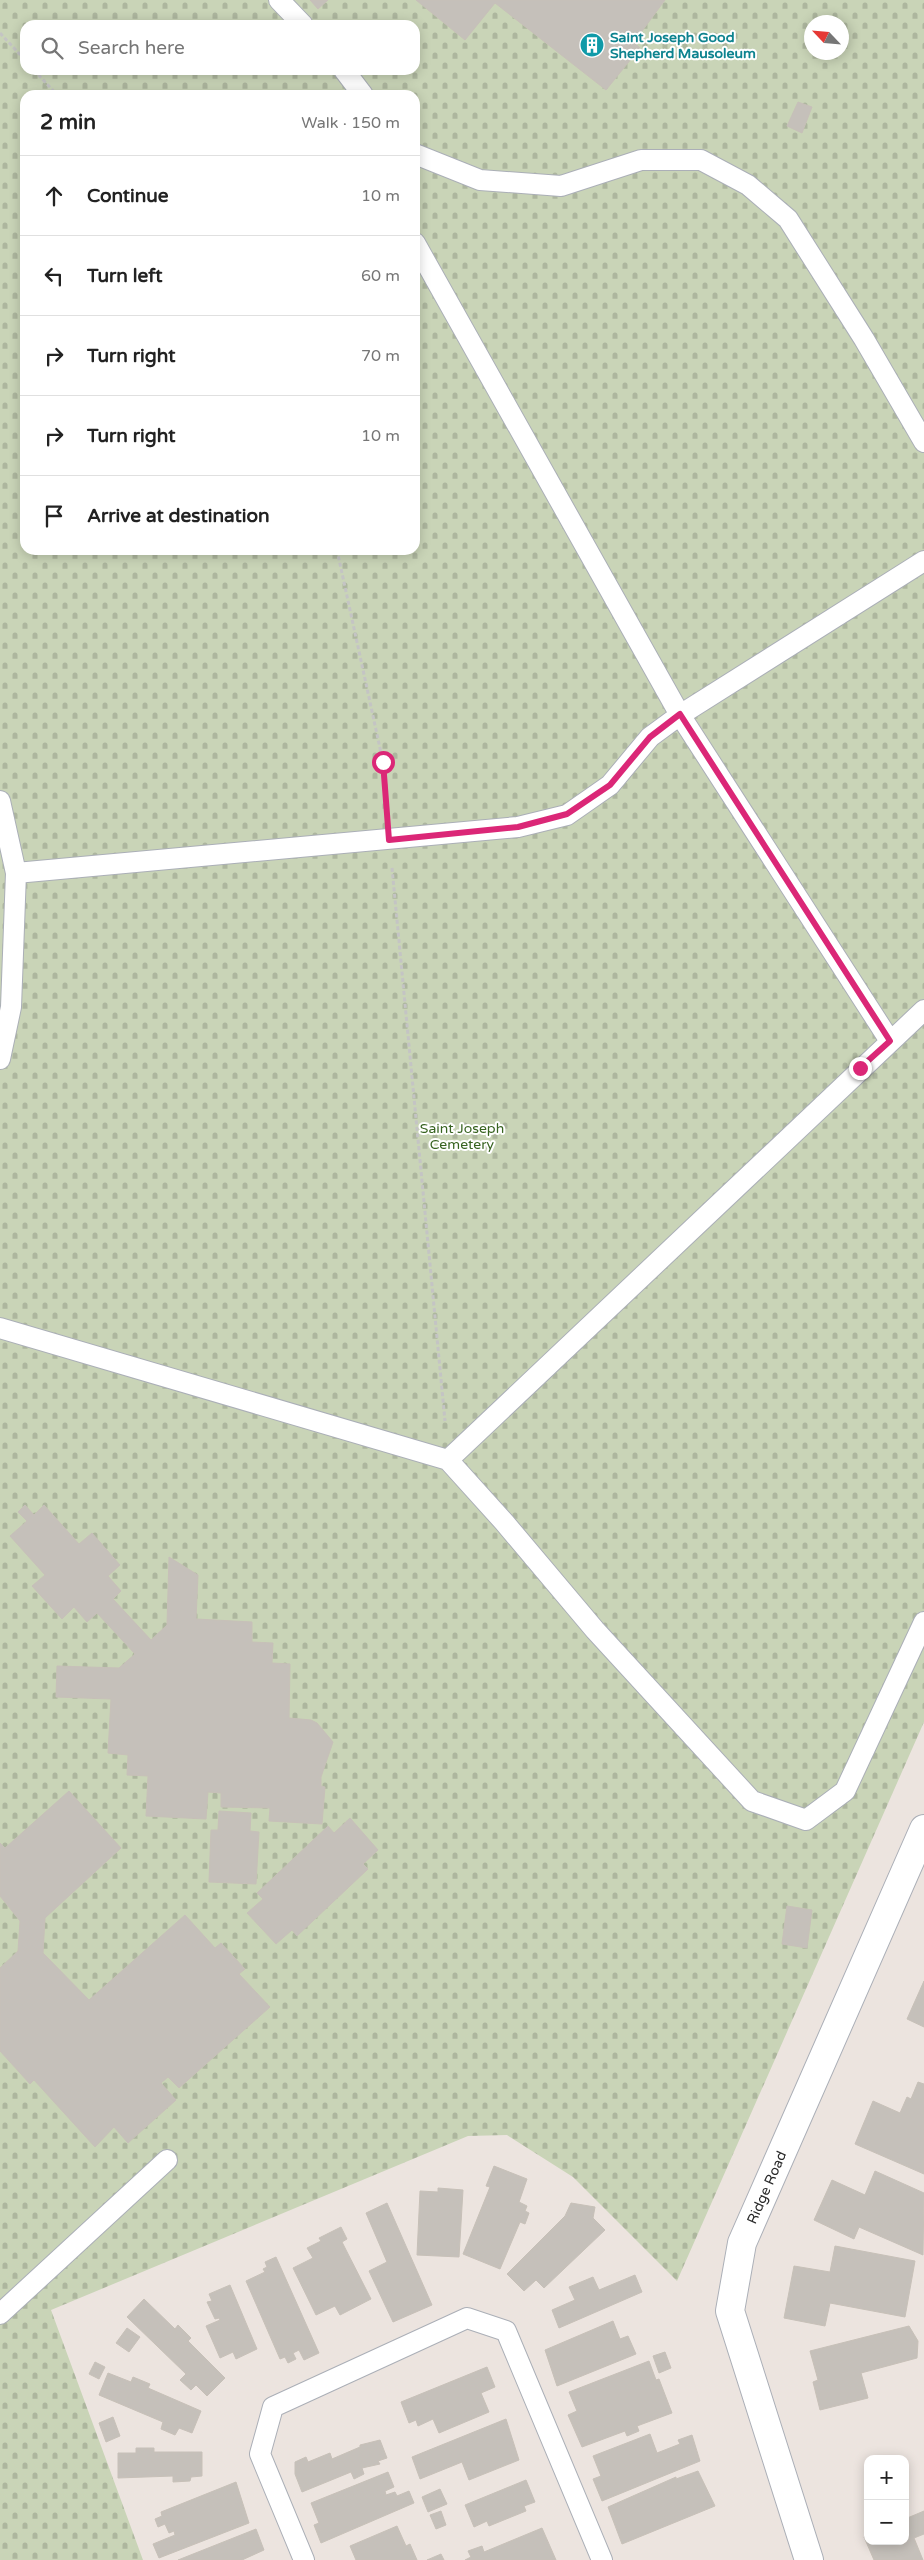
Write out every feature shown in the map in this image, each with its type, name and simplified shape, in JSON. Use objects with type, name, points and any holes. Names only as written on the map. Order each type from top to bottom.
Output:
[{"type":"street","name":"Ridge Road","points":[[809,2560],[730,2311],[742,2243],[924,1829]]},
{"type":"lane","points":[[279,0],[297,20]]},
{"type":"lane","points":[[348,75],[359,90]]},
{"type":"lane","points":[[420,156],[480,180],[561,186],[641,160],[701,160],[748,185],[788,219],[864,338],[924,442]]},
{"type":"lane","points":[[420,252],[680,714],[890,1041]]},
{"type":"lane","points":[[16,874],[518,827],[567,814],[610,785],[650,737],[680,714],[924,561]]},
{"type":"lane","points":[[0,800],[16,874],[11,1007],[0,1059]]},
{"type":"lane","points":[[448,1460],[924,1010]]},
{"type":"lane","points":[[0,1328],[448,1460],[504,1522],[595,1630],[752,1801],[806,1820],[845,1791],[924,1622]]},
{"type":"lane","points":[[0,2314],[167,2160]]},
{"type":"lane","points":[[304,2560],[260,2454],[273,2406],[467,2318],[506,2331],[602,2560]]},
{"type":"path","points":[[0,34],[20,55]]},
{"type":"path","points":[[39,75],[52,90]]},
{"type":"path","points":[[338,555],[383,762],[448,1460]]},
{"type":"green space","name":"Saint Joseph Cemetery","points":[[0,0],[924,0],[924,1722],[677,2281],[573,2177],[507,2135],[468,2136],[51,2310],[143,2560],[0,2560]]},
{"type":"building","points":[[310,0],[328,0],[318,9]]},
{"type":"building","name":"Saint Joseph Good Shepherd Mausoleum","points":[[416,0],[665,0],[634,42],[640,48],[606,90],[495,3],[465,40]]},
{"type":"building","points":[[798,102],[812,107],[802,133],[787,126]]},
{"type":"building","points":[[25,1505],[34,1515],[44,1505],[79,1544],[92,1533],[120,1565],[108,1576],[121,1591],[113,1599],[151,1640],[167,1625],[169,1557],[198,1575],[196,1619],[252,1622],[252,1642],[273,1643],[272,1663],[290,1664],[289,1718],[311,1720],[317,1723],[333,1742],[321,1777],[321,1786],[325,1787],[322,1824],[269,1821],[270,1808],[221,1807],[221,1793],[208,1792],[206,1819],[146,1816],[148,1776],[127,1775],[128,1755],[108,1753],[111,1699],[56,1697],[57,1666],[119,1668],[135,1654],[97,1613],[87,1622],[74,1607],[62,1619],[32,1586],[45,1575],[10,1536],[27,1521],[18,1512]]},
{"type":"building","points":[[69,1791],[121,1848],[45,1918],[43,1953],[89,2000],[185,1915],[215,1948],[221,1943],[245,1969],[239,1974],[270,2007],[179,2088],[168,2077],[161,2083],[176,2100],[128,2143],[114,2127],[95,2147],[34,2080],[30,2084],[0,2051],[0,1968],[18,1951],[20,1921],[0,1896],[0,1843],[5,1848]]},
{"type":"building","points":[[219,1811],[251,1813],[250,1831],[259,1832],[256,1884],[209,1882],[211,1830],[218,1830]]},
{"type":"building","points":[[350,1818],[378,1850],[363,1864],[368,1869],[297,1936],[292,1930],[276,1944],[247,1913],[263,1899],[257,1893],[328,1826],[334,1833]]},
{"type":"building","points":[[787,1906],[812,1910],[807,1948],[782,1944]]},
{"type":"building","points":[[924,1981],[924,2027],[907,2019]]},
{"type":"building","points":[[918,2082],[924,2084],[924,2174],[855,2144],[873,2101],[900,2113],[907,2097],[911,2099]]},
{"type":"building","points":[[494,2166],[527,2179],[519,2202],[527,2206],[525,2211],[529,2213],[525,2224],[520,2222],[500,2269],[463,2254],[490,2187],[486,2186]]},
{"type":"building","points":[[875,2171],[924,2193],[923,2255],[859,2227],[854,2239],[814,2220],[832,2180],[865,2195]]},
{"type":"building","points":[[438,2188],[463,2190],[459,2257],[417,2255],[420,2191],[438,2192]]},
{"type":"building","points":[[387,2203],[432,2305],[393,2322],[369,2271],[387,2262],[366,2213]]},
{"type":"building","points":[[571,2203],[595,2207],[593,2218],[605,2230],[544,2288],[536,2280],[524,2291],[507,2274],[565,2216]]},
{"type":"building","points":[[341,2227],[347,2239],[342,2242],[371,2299],[340,2315],[335,2306],[316,2315],[293,2268],[313,2258],[307,2248],[321,2241],[319,2238]]},
{"type":"building","points":[[835,2246],[915,2261],[905,2317],[830,2303],[825,2326],[784,2318],[794,2266],[830,2272]]},
{"type":"building","points":[[276,2257],[319,2353],[304,2360],[299,2350],[293,2353],[296,2359],[288,2363],[285,2357],[280,2359],[246,2281],[265,2272],[263,2269],[267,2267],[265,2262]]},
{"type":"building","points":[[635,2275],[642,2292],[559,2328],[552,2310],[575,2300],[569,2287],[593,2277],[599,2290]]},
{"type":"building","points":[[230,2285],[257,2349],[236,2359],[233,2352],[220,2358],[206,2326],[220,2320],[219,2318],[215,2319],[207,2302],[212,2301],[209,2294]]},
{"type":"building","points":[[144,2299],[175,2329],[178,2325],[191,2338],[188,2341],[225,2378],[207,2396],[196,2385],[191,2390],[180,2380],[186,2374],[127,2317]]},
{"type":"building","points":[[613,2321],[620,2339],[628,2336],[636,2354],[557,2386],[545,2350]]},
{"type":"building","points":[[909,2326],[918,2341],[917,2358],[861,2373],[868,2398],[820,2410],[813,2382],[818,2380],[810,2351]]},
{"type":"building","points":[[127,2328],[140,2337],[129,2352],[116,2343]]},
{"type":"building","points":[[665,2352],[671,2368],[659,2373],[653,2356]]},
{"type":"building","points":[[649,2361],[656,2380],[659,2379],[672,2413],[637,2426],[639,2431],[627,2436],[625,2431],[582,2447],[568,2415],[577,2411],[569,2392]]},
{"type":"building","points":[[95,2362],[105,2367],[99,2379],[89,2374]]},
{"type":"building","points":[[487,2367],[495,2387],[481,2393],[489,2412],[439,2433],[433,2419],[418,2426],[416,2420],[409,2423],[401,2402]]},
{"type":"building","points":[[108,2373],[131,2382],[133,2377],[150,2384],[148,2388],[201,2411],[192,2433],[179,2428],[175,2435],[161,2429],[163,2422],[99,2395]]},
{"type":"building","points":[[113,2417],[120,2436],[106,2442],[99,2423]]},
{"type":"building","points":[[506,2419],[519,2460],[469,2480],[462,2462],[420,2479],[412,2457]]},
{"type":"building","points":[[650,2434],[657,2453],[680,2444],[678,2440],[692,2435],[700,2461],[602,2501],[593,2479],[601,2476],[593,2456]]},
{"type":"building","points":[[380,2440],[387,2458],[378,2461],[380,2464],[362,2468],[364,2474],[354,2479],[351,2472],[302,2492],[295,2474],[295,2462],[306,2457],[308,2462],[330,2453],[332,2459],[360,2447],[360,2445]]},
{"type":"building","points":[[136,2448],[154,2448],[154,2452],[202,2452],[202,2476],[191,2477],[190,2481],[173,2482],[173,2476],[118,2478],[118,2453],[136,2453]]},
{"type":"building","points":[[698,2471],[715,2506],[622,2544],[608,2507],[676,2477],[676,2479]]},
{"type":"building","points":[[388,2472],[394,2487],[385,2491],[386,2495],[395,2492],[397,2496],[409,2491],[414,2503],[321,2543],[314,2525],[319,2523],[311,2503]]},
{"type":"building","points":[[526,2480],[535,2502],[524,2506],[526,2511],[489,2526],[487,2521],[474,2527],[465,2505]]},
{"type":"building","points":[[236,2482],[249,2523],[159,2558],[153,2544],[175,2535],[174,2531],[169,2533],[165,2524],[158,2527],[155,2519],[162,2516],[161,2512]]},
{"type":"building","points":[[440,2489],[447,2504],[428,2512],[422,2497]]},
{"type":"building","points":[[441,2511],[446,2525],[436,2529],[430,2515]]},
{"type":"building","points":[[924,2511],[924,2534],[914,2538],[923,2560],[874,2560],[867,2545],[909,2545],[909,2517]]},
{"type":"building","points":[[397,2526],[406,2546],[410,2544],[417,2560],[356,2560],[350,2546]]},
{"type":"building","points":[[542,2528],[556,2560],[465,2560],[471,2557],[468,2551],[482,2546],[484,2552]]},
{"type":"building","points":[[256,2529],[264,2550],[242,2560],[178,2560]]},
{"type":"building","points":[[441,2554],[444,2560],[427,2560]]},
{"type":"place","name":"Saint Joseph Good Shepherd Mausoleum","points":[[592,45]]},
{"type":"route","points":[[383,762],[389,840],[518,827],[567,814],[610,785],[650,737],[680,714],[890,1041],[860,1068]]}]
